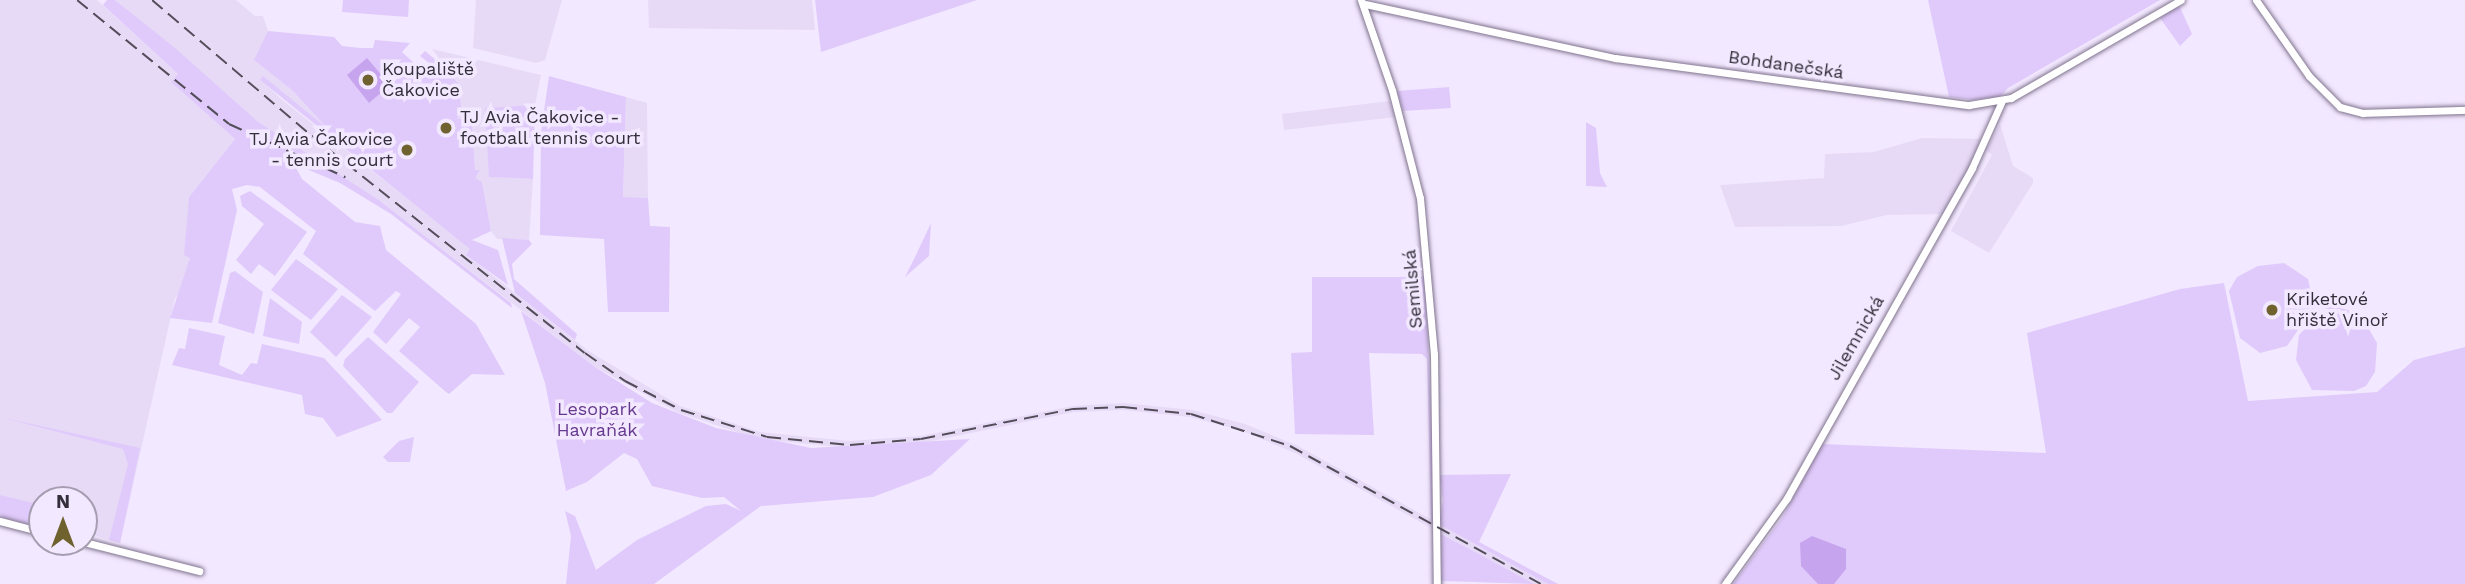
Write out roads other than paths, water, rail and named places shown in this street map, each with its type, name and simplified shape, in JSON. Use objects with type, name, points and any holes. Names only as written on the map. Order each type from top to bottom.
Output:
[{"type":"street","name":"Bohdanečská","points":[[1363,2],[1615,58],[1954,104],[2003,102],[2181,0]]},
{"type":"street","points":[[2256,0],[2309,76],[2340,107],[2363,113],[2465,110]]},
{"type":"street","name":"Semilská","points":[[1363,2],[1419,198],[1434,354],[1437,584]]},
{"type":"street","name":"Jilemnická","points":[[1725,584],[1787,498],[1972,168],[2003,102]]},
{"type":"street","points":[[0,521],[28,528]]},
{"type":"street","points":[[98,546],[199,571]]},
{"type":"railway","points":[[77,0],[229,124],[345,177]]},
{"type":"railway","points":[[152,0],[313,137],[585,353],[625,381],[681,410],[767,437],[850,445],[921,439],[1073,409],[1123,407],[1191,414],[1290,446],[1541,584]]},
{"type":"place","name":"Koupaliště Čakovice","points":[[368,80]]},
{"type":"place","name":"TJ Avia Čakovice - football tennis court","points":[[446,128]]},
{"type":"place","name":"TJ Avia Čakovice - tennis court","points":[[407,150]]},
{"type":"place","name":"Kriketové hřiště Vinoř","points":[[2272,310]]},
{"type":"park label","name":"Lesopark Havraňák","points":[[597,420]]}]
